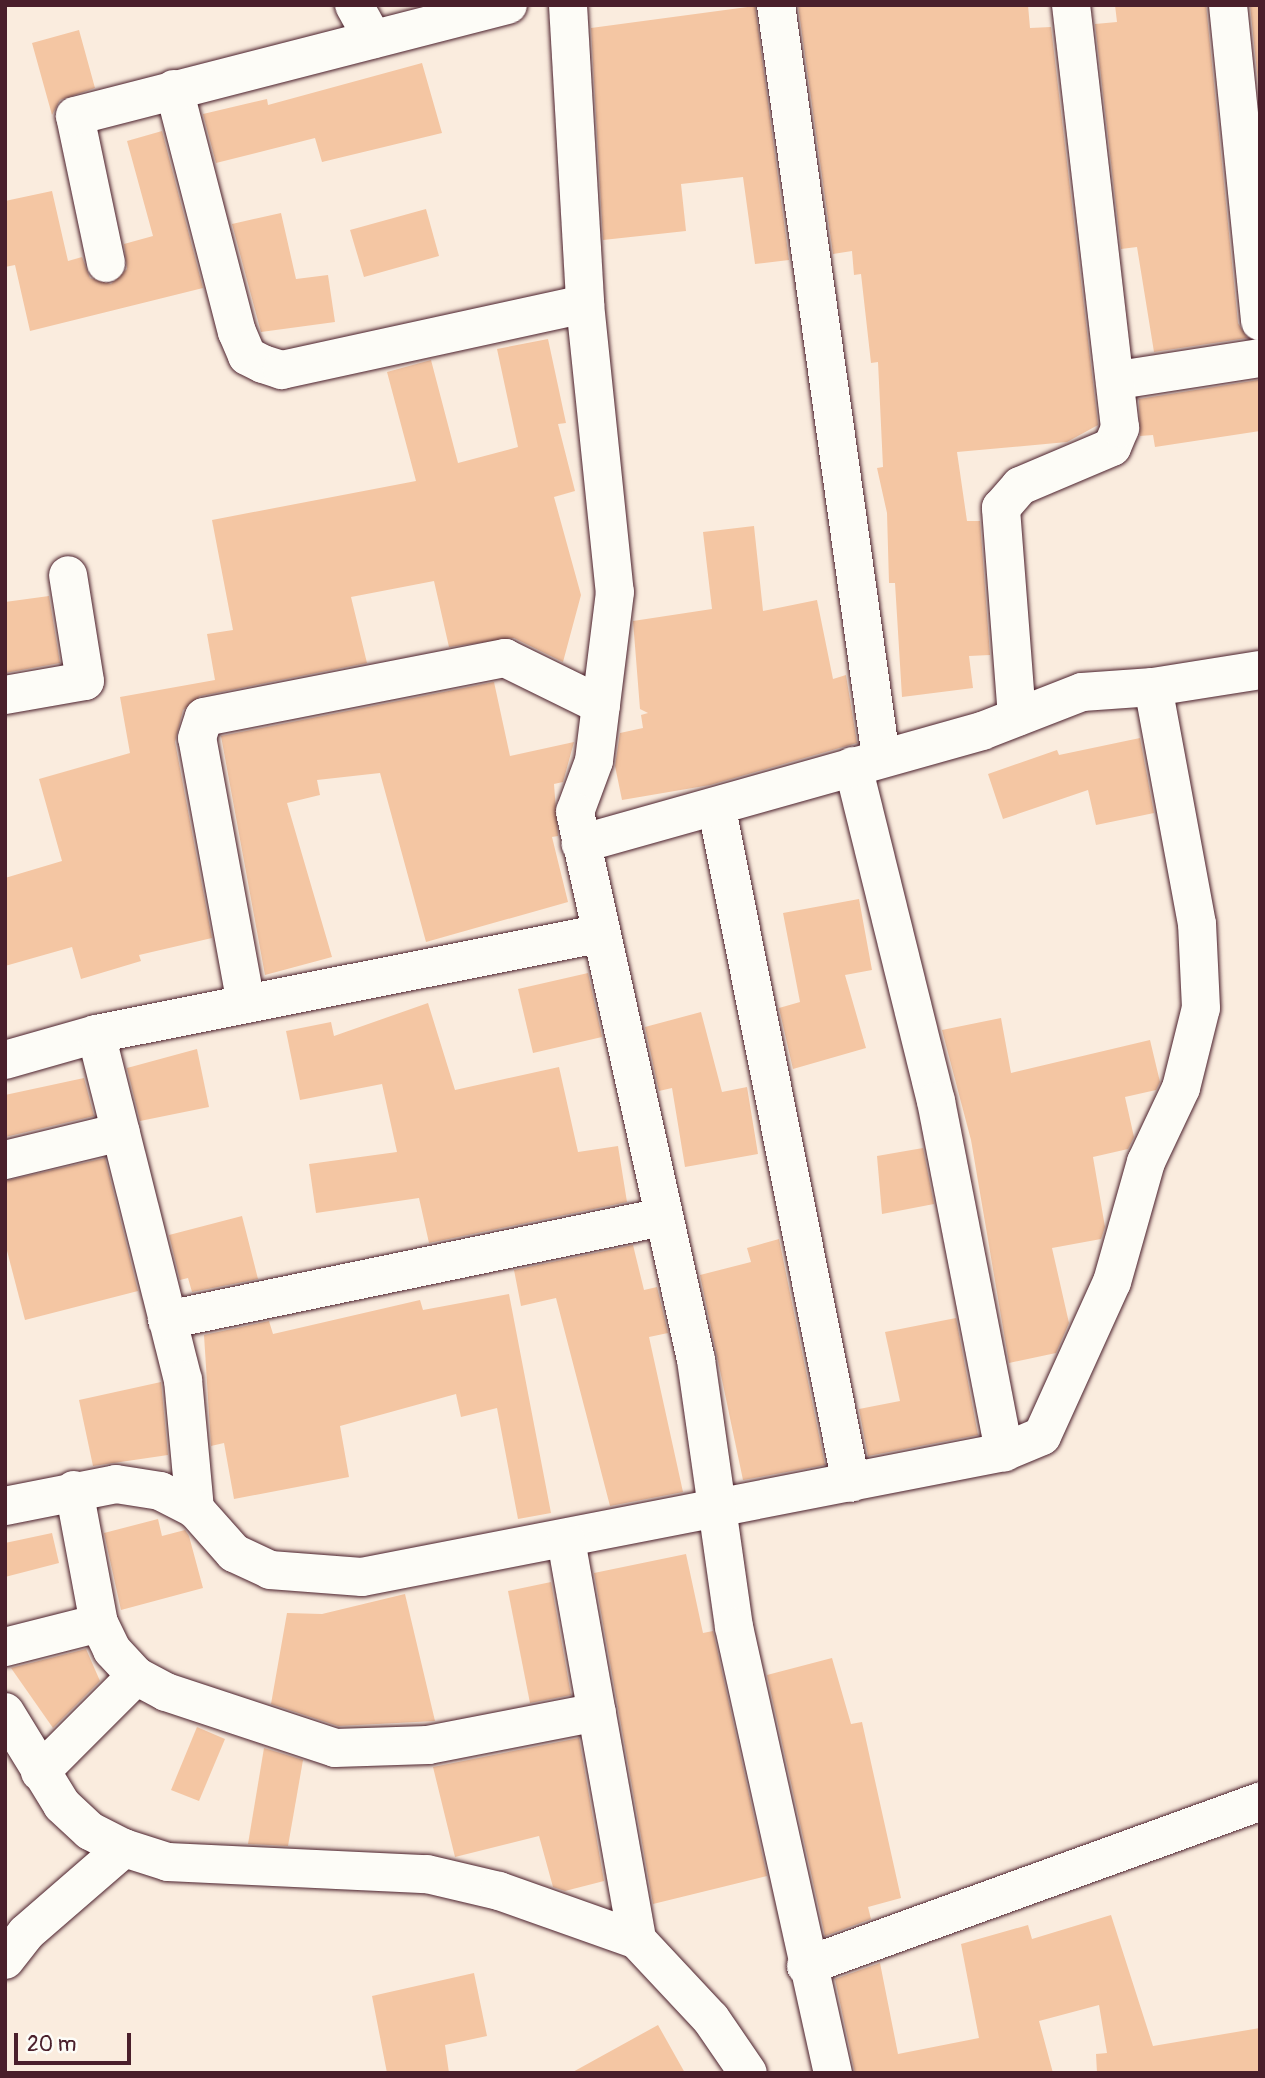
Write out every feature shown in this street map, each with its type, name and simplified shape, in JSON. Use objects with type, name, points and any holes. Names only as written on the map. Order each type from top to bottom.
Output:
[{"type":"street","points":[[354,5],[373,40]]},
{"type":"street","points":[[106,263],[75,116],[508,5]]},
{"type":"street","points":[[776,5],[867,762],[1004,1452]]},
{"type":"street","points":[[1017,717],[1000,508],[1020,486],[1112,447],[1121,428],[1118,380],[1070,5]]},
{"type":"street","points":[[1228,5],[1260,321]]},
{"type":"street","points":[[575,7],[585,304],[615,592],[594,761],[575,812],[598,934],[696,1360],[734,1627],[806,1966],[833,2073]]},
{"type":"street","points":[[174,89],[237,332],[247,356],[282,370],[585,304]]},
{"type":"street","points":[[1118,380],[1260,358]]},
{"type":"street","points":[[5,695],[85,681],[68,575]]},
{"type":"street","points":[[246,1004],[197,737],[204,717],[505,658],[601,705]]},
{"type":"street","points":[[582,844],[717,809],[1017,717],[1082,692],[1153,687],[1260,670]]},
{"type":"street","points":[[5,1506],[74,1490],[116,1484],[160,1491],[195,1509],[234,1553],[270,1570],[314,1577],[362,1577],[566,1540],[1004,1452],[1042,1436],[1112,1282],[1146,1162],[1181,1088],[1201,1008],[1197,924],[1153,687]]},
{"type":"street","points":[[717,809],[851,1483]]},
{"type":"street","points":[[5,1060],[96,1034],[598,934]]},
{"type":"street","points":[[96,1034],[167,1320],[190,1430],[195,1509]]},
{"type":"street","points":[[5,1160],[121,1132]]},
{"type":"street","points":[[167,1320],[662,1217]]},
{"type":"street","points":[[74,1490],[99,1623],[112,1650],[135,1676],[303,1742],[335,1748],[428,1745],[597,1712]]},
{"type":"street","points":[[566,1540],[637,1940]]},
{"type":"street","points":[[5,1647],[99,1623]]},
{"type":"street","points":[[40,1772],[135,1676]]},
{"type":"street","points":[[5,1712],[40,1772],[90,1831],[124,1848],[168,1861],[427,1874],[499,1891],[637,1940],[711,2019],[748,2073]]},
{"type":"street","points":[[806,1966],[1260,1802]]},
{"type":"street","points":[[5,1960],[26,1933],[124,1848]]},
{"type":"building","points":[[798,5],[1028,5],[1030,28],[1051,27],[1098,425],[1067,442],[957,452],[967,521],[980,521],[990,655],[969,656],[973,688],[902,697],[895,583],[889,583],[887,513],[877,468],[883,467],[878,362],[871,363],[861,274],[854,275],[852,251],[833,254]]},
{"type":"building","points":[[1115,5],[1206,5],[1238,323],[1247,338],[1154,352],[1137,247],[1121,249],[1095,24],[1117,22]]},
{"type":"building","points":[[1250,5],[1260,5],[1260,101]]},
{"type":"building","points":[[755,6],[789,260],[755,264],[743,177],[681,184],[686,231],[603,240],[591,28]]},
{"type":"building","points":[[79,30],[95,88],[60,100],[52,115],[32,43]]},
{"type":"building","points":[[422,63],[442,133],[322,162],[315,138],[216,163],[203,114],[267,99],[268,105]]},
{"type":"building","points":[[162,131],[203,288],[30,331],[15,265],[5,267],[5,201],[52,191],[68,261],[82,257],[90,278],[111,284],[127,269],[124,244],[153,236],[127,141]]},
{"type":"building","points":[[426,209],[439,256],[364,277],[350,230]]},
{"type":"building","points":[[281,213],[296,279],[328,275],[335,322],[261,332],[232,224]]},
{"type":"building","points":[[548,339],[566,423],[558,424],[575,491],[554,497],[581,595],[563,662],[514,638],[449,647],[434,581],[351,597],[367,663],[200,696],[183,710],[175,742],[212,938],[139,955],[141,961],[81,979],[72,947],[5,966],[5,878],[62,861],[39,779],[130,753],[120,697],[215,680],[207,634],[233,630],[212,520],[416,481],[387,372],[431,360],[458,463],[518,447],[497,349]]},
{"type":"building","points":[[1258,380],[1260,431],[1155,447],[1153,435],[1140,436],[1139,399]]},
{"type":"building","points":[[754,526],[763,611],[817,600],[833,679],[846,675],[857,743],[710,785],[622,800],[615,766],[620,733],[643,728],[641,715],[648,713],[640,709],[633,621],[712,609],[703,532]]},
{"type":"building","points":[[49,596],[60,663],[5,673],[5,602]]},
{"type":"building","points":[[494,682],[510,756],[574,742],[563,782],[554,784],[558,836],[552,837],[568,902],[426,942],[380,773],[317,780],[320,795],[287,803],[332,957],[265,975],[221,736]]},
{"type":"building","points":[[1140,738],[1154,813],[1096,825],[1088,790],[1003,819],[988,774],[1057,750],[1059,755]]},
{"type":"building","points":[[859,899],[872,970],[845,975],[866,1048],[793,1069],[779,1008],[800,1002],[783,913]]},
{"type":"building","points":[[588,973],[602,1037],[533,1053],[518,989]]},
{"type":"building","points":[[428,1003],[455,1090],[559,1067],[578,1152],[618,1146],[627,1202],[429,1243],[419,1198],[316,1213],[309,1164],[397,1152],[382,1084],[300,1100],[286,1031],[331,1022],[334,1036]]},
{"type":"building","points":[[701,1012],[722,1092],[747,1087],[758,1154],[685,1167],[672,1088],[659,1091],[645,1027]]},
{"type":"building","points":[[1001,1018],[1011,1073],[1150,1040],[1160,1082],[1156,1090],[1125,1097],[1134,1137],[1128,1149],[1093,1157],[1105,1227],[1101,1239],[1052,1248],[1069,1323],[1056,1353],[1009,1363],[971,1140],[942,1030]]},
{"type":"building","points":[[197,1049],[209,1107],[140,1121],[127,1068]]},
{"type":"building","points":[[84,1078],[94,1116],[5,1137],[5,1095]]},
{"type":"building","points":[[923,1148],[934,1204],[882,1214],[877,1156]]},
{"type":"building","points":[[105,1158],[138,1291],[25,1320],[5,1243],[5,1181]]},
{"type":"building","points":[[242,1216],[258,1279],[192,1292],[188,1278],[180,1280],[169,1235]]},
{"type":"building","points":[[779,1239],[825,1465],[743,1480],[700,1275],[751,1262],[747,1248]]},
{"type":"building","points":[[633,1245],[644,1290],[657,1287],[668,1333],[649,1337],[683,1492],[610,1506],[556,1298],[521,1306],[514,1270]]},
{"type":"building","points":[[509,1294],[551,1513],[518,1519],[497,1408],[461,1417],[456,1394],[340,1426],[349,1477],[234,1499],[224,1443],[211,1446],[204,1335],[269,1321],[273,1334],[420,1300],[423,1310]]},
{"type":"building","points":[[956,1318],[978,1435],[868,1456],[859,1409],[900,1401],[885,1332]]},
{"type":"building","points":[[161,1382],[168,1455],[93,1466],[79,1400]]},
{"type":"building","points":[[158,1519],[162,1536],[185,1530],[189,1536],[203,1588],[121,1610],[104,1533]]},
{"type":"building","points":[[52,1533],[59,1563],[5,1577],[5,1543]]},
{"type":"building","points":[[686,1554],[703,1633],[713,1631],[767,1876],[653,1904],[594,1573]]},
{"type":"building","points":[[551,1582],[571,1695],[530,1703],[508,1591]]},
{"type":"building","points":[[405,1594],[435,1721],[338,1726],[271,1704],[287,1613],[322,1614]]},
{"type":"building","points":[[86,1649],[100,1681],[53,1728],[11,1668]]},
{"type":"building","points":[[832,1658],[851,1724],[862,1722],[901,1898],[868,1907],[871,1919],[825,1936],[767,1675]]},
{"type":"building","points":[[197,1727],[225,1739],[199,1801],[171,1790]]},
{"type":"building","points":[[579,1738],[604,1881],[565,1891],[553,1887],[539,1836],[455,1857],[433,1767]]},
{"type":"building","points":[[264,1748],[303,1760],[288,1846],[248,1844]]},
{"type":"building","points":[[1111,1915],[1153,2046],[1260,2028],[1260,2073],[1097,2073],[1096,2054],[1107,2053],[1099,2005],[1039,2021],[1053,2073],[855,2073],[835,1979],[880,1963],[898,2054],[979,2038],[961,1944],[1028,1925],[1032,1939]]},
{"type":"building","points":[[474,1973],[487,2036],[445,2045],[449,2073],[387,2073],[372,1996]]},
{"type":"building","points":[[658,2025],[685,2073],[571,2073]]}]
